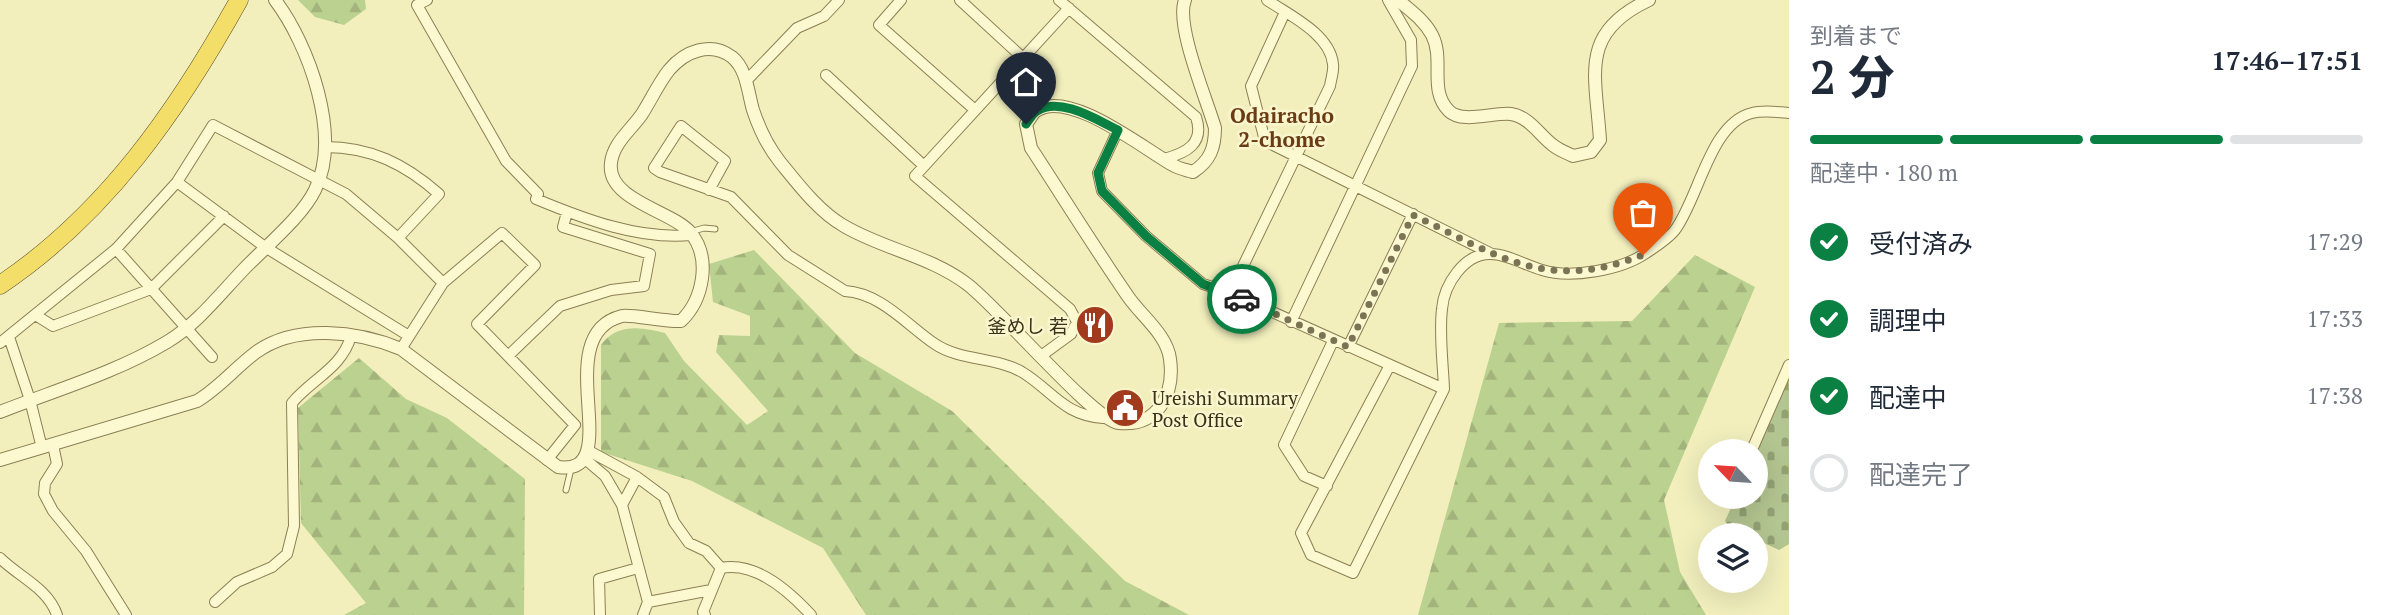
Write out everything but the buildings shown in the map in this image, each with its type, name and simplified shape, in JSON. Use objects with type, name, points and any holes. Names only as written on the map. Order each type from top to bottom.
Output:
[{"type":"highway","points":[[0,285],[59,240],[98,204],[193,80],[239,0]]},
{"type":"street","points":[[0,412],[122,366],[186,328],[300,210],[318,182],[325,147],[323,123],[306,53],[275,0]]},
{"type":"street","points":[[427,0],[417,5],[506,161],[538,194],[536,199],[567,212],[648,235],[691,234]]},
{"type":"street","points":[[746,81],[797,29],[824,16],[839,0]]},
{"type":"street","points":[[901,0],[879,25],[975,110]]},
{"type":"street","points":[[960,0],[1023,58]]},
{"type":"street","points":[[1059,0],[1196,117],[1200,128],[1196,144],[1186,153],[1164,159]]},
{"type":"street","points":[[709,190],[724,161],[681,126],[654,168],[709,190],[732,197],[788,255],[845,291],[855,292],[907,319],[936,345],[1021,372],[1071,411],[1086,417],[1135,425],[1156,415],[1166,396],[1171,358],[1156,330],[1128,297],[1031,148],[1026,124],[1037,111],[1054,106],[1086,115],[1118,130],[1174,167],[1194,172],[1206,163],[1215,143],[1215,128],[1185,29],[1181,9],[1185,0]]},
{"type":"street","points":[[1230,293],[1330,86],[1334,65],[1330,53],[1319,37],[1267,0]]},
{"type":"street","points":[[1292,321],[1412,66],[1411,40],[1388,0]]},
{"type":"street","points":[[1398,0],[1423,22],[1433,36],[1439,60],[1437,95],[1450,113],[1466,117],[1494,113],[1516,115],[1530,123],[1554,146],[1573,156],[1591,152],[1600,140],[1594,56],[1603,37],[1628,10],[1649,0]]},
{"type":"street","points":[[1041,356],[1071,334],[1077,321],[1074,315],[915,176],[1069,8]]},
{"type":"street","points":[[1285,12],[1251,86],[1265,141],[1492,254],[1546,272],[1567,273],[1614,267],[1643,255],[1674,232],[1696,192],[1714,146],[1728,127],[1751,113],[1789,113]]},
{"type":"street","points":[[643,615],[648,602],[622,505],[605,476],[587,455],[587,349],[601,327],[624,315],[661,322],[681,321],[692,311],[700,294],[703,279],[698,249],[691,234],[629,195],[617,184],[610,166],[615,147],[641,116],[671,68],[686,55],[702,49],[720,50],[735,60],[746,81],[763,134],[778,160],[827,214],[845,227],[934,264],[967,283],[1103,418]]},
{"type":"street","points":[[826,75],[924,166]]},
{"type":"street","points":[[126,615],[86,551],[53,511],[44,495],[45,483],[57,464],[47,446],[4,340],[37,316],[116,248],[177,182],[212,125],[318,182],[346,194],[398,238],[443,283]]},
{"type":"street","points":[[1118,130],[1098,173],[1102,191],[1146,236],[1203,284],[1230,293],[1444,389]]},
{"type":"street","points":[[325,147],[351,147],[394,160],[439,194],[398,238]]},
{"type":"street","points":[[177,182],[265,247],[409,336]]},
{"type":"street","points":[[508,356],[561,306],[611,290],[644,286],[650,254],[564,227],[567,212]]},
{"type":"street","points":[[1348,347],[1413,215]]},
{"type":"street","points":[[37,316],[53,326],[151,289],[224,216]]},
{"type":"street","points":[[401,349],[443,283],[502,233],[535,265],[477,324],[575,425],[547,460]]},
{"type":"street","points":[[116,248],[212,357]]},
{"type":"street","points":[[1390,365],[1301,533],[1311,555],[1353,573],[1444,389],[1442,308],[1447,290],[1459,269],[1475,258],[1492,254]]},
{"type":"street","points":[[0,460],[197,401],[211,393],[257,351],[309,332],[376,339],[401,349],[558,467],[571,469],[587,455]]},
{"type":"street","points":[[215,602],[237,582],[272,567],[287,554],[294,526],[292,403],[329,372],[347,350],[351,337]]},
{"type":"street","points":[[1327,486],[1304,476],[1284,445],[1333,341]]},
{"type":"street","points":[[1757,439],[1789,365]]},
{"type":"street","points":[[587,455],[638,477],[664,497],[674,522],[689,543],[706,551],[720,568]]},
{"type":"street","points":[[622,505],[638,477]]},
{"type":"street","points":[[0,558],[39,588],[53,604],[57,615]]},
{"type":"street","points":[[720,568],[735,565],[756,572],[798,600],[811,615]]},
{"type":"street","points":[[600,615],[599,579],[638,568]]},
{"type":"street","points":[[705,615],[703,612],[720,568]]},
{"type":"street","points":[[648,602],[711,590]]},
{"type":"lane","points":[[691,234],[704,228],[715,229]]},
{"type":"lane","points":[[566,490],[571,469]]},
{"type":"green space","points":[[298,0],[365,0],[366,9],[344,25],[315,17]]},
{"type":"green space","points":[[754,250],[855,353],[952,411],[1125,581],[1189,615],[866,615],[823,548],[692,481],[601,452],[601,345],[615,333],[630,328],[665,333],[684,361],[747,425],[768,411],[716,352],[719,335],[750,336],[750,316],[713,302],[709,264]]},
{"type":"green space","points":[[1695,255],[1755,287],[1664,500],[1680,572],[1706,615],[1418,615],[1499,323],[1632,321]]},
{"type":"green space","points":[[359,358],[406,399],[447,418],[525,479],[524,615],[344,615],[366,603],[301,523],[298,408]]},
{"type":"green space","points":[[1789,374],[1789,544],[1779,550],[1768,545],[1768,523],[1725,521],[1730,509],[1768,509],[1768,439],[1761,439]]},
{"type":"way so far","points":[[1242,299],[1348,347],[1413,215],[1492,254],[1546,272],[1567,273],[1614,267],[1643,255]]},
{"type":"place","name":"釜めし 若","points":[[1095,325]]},
{"type":"place","name":"Ureishi Summary Post Office","points":[[1125,408]]},
{"type":"district","name":"Odairacho 2-chome","points":[[1282,127]]},
{"type":"route","points":[[1026,124],[1037,111],[1054,106],[1086,115],[1118,130],[1098,173],[1097,181],[1102,191],[1125,217],[1203,284],[1242,299]]}]
